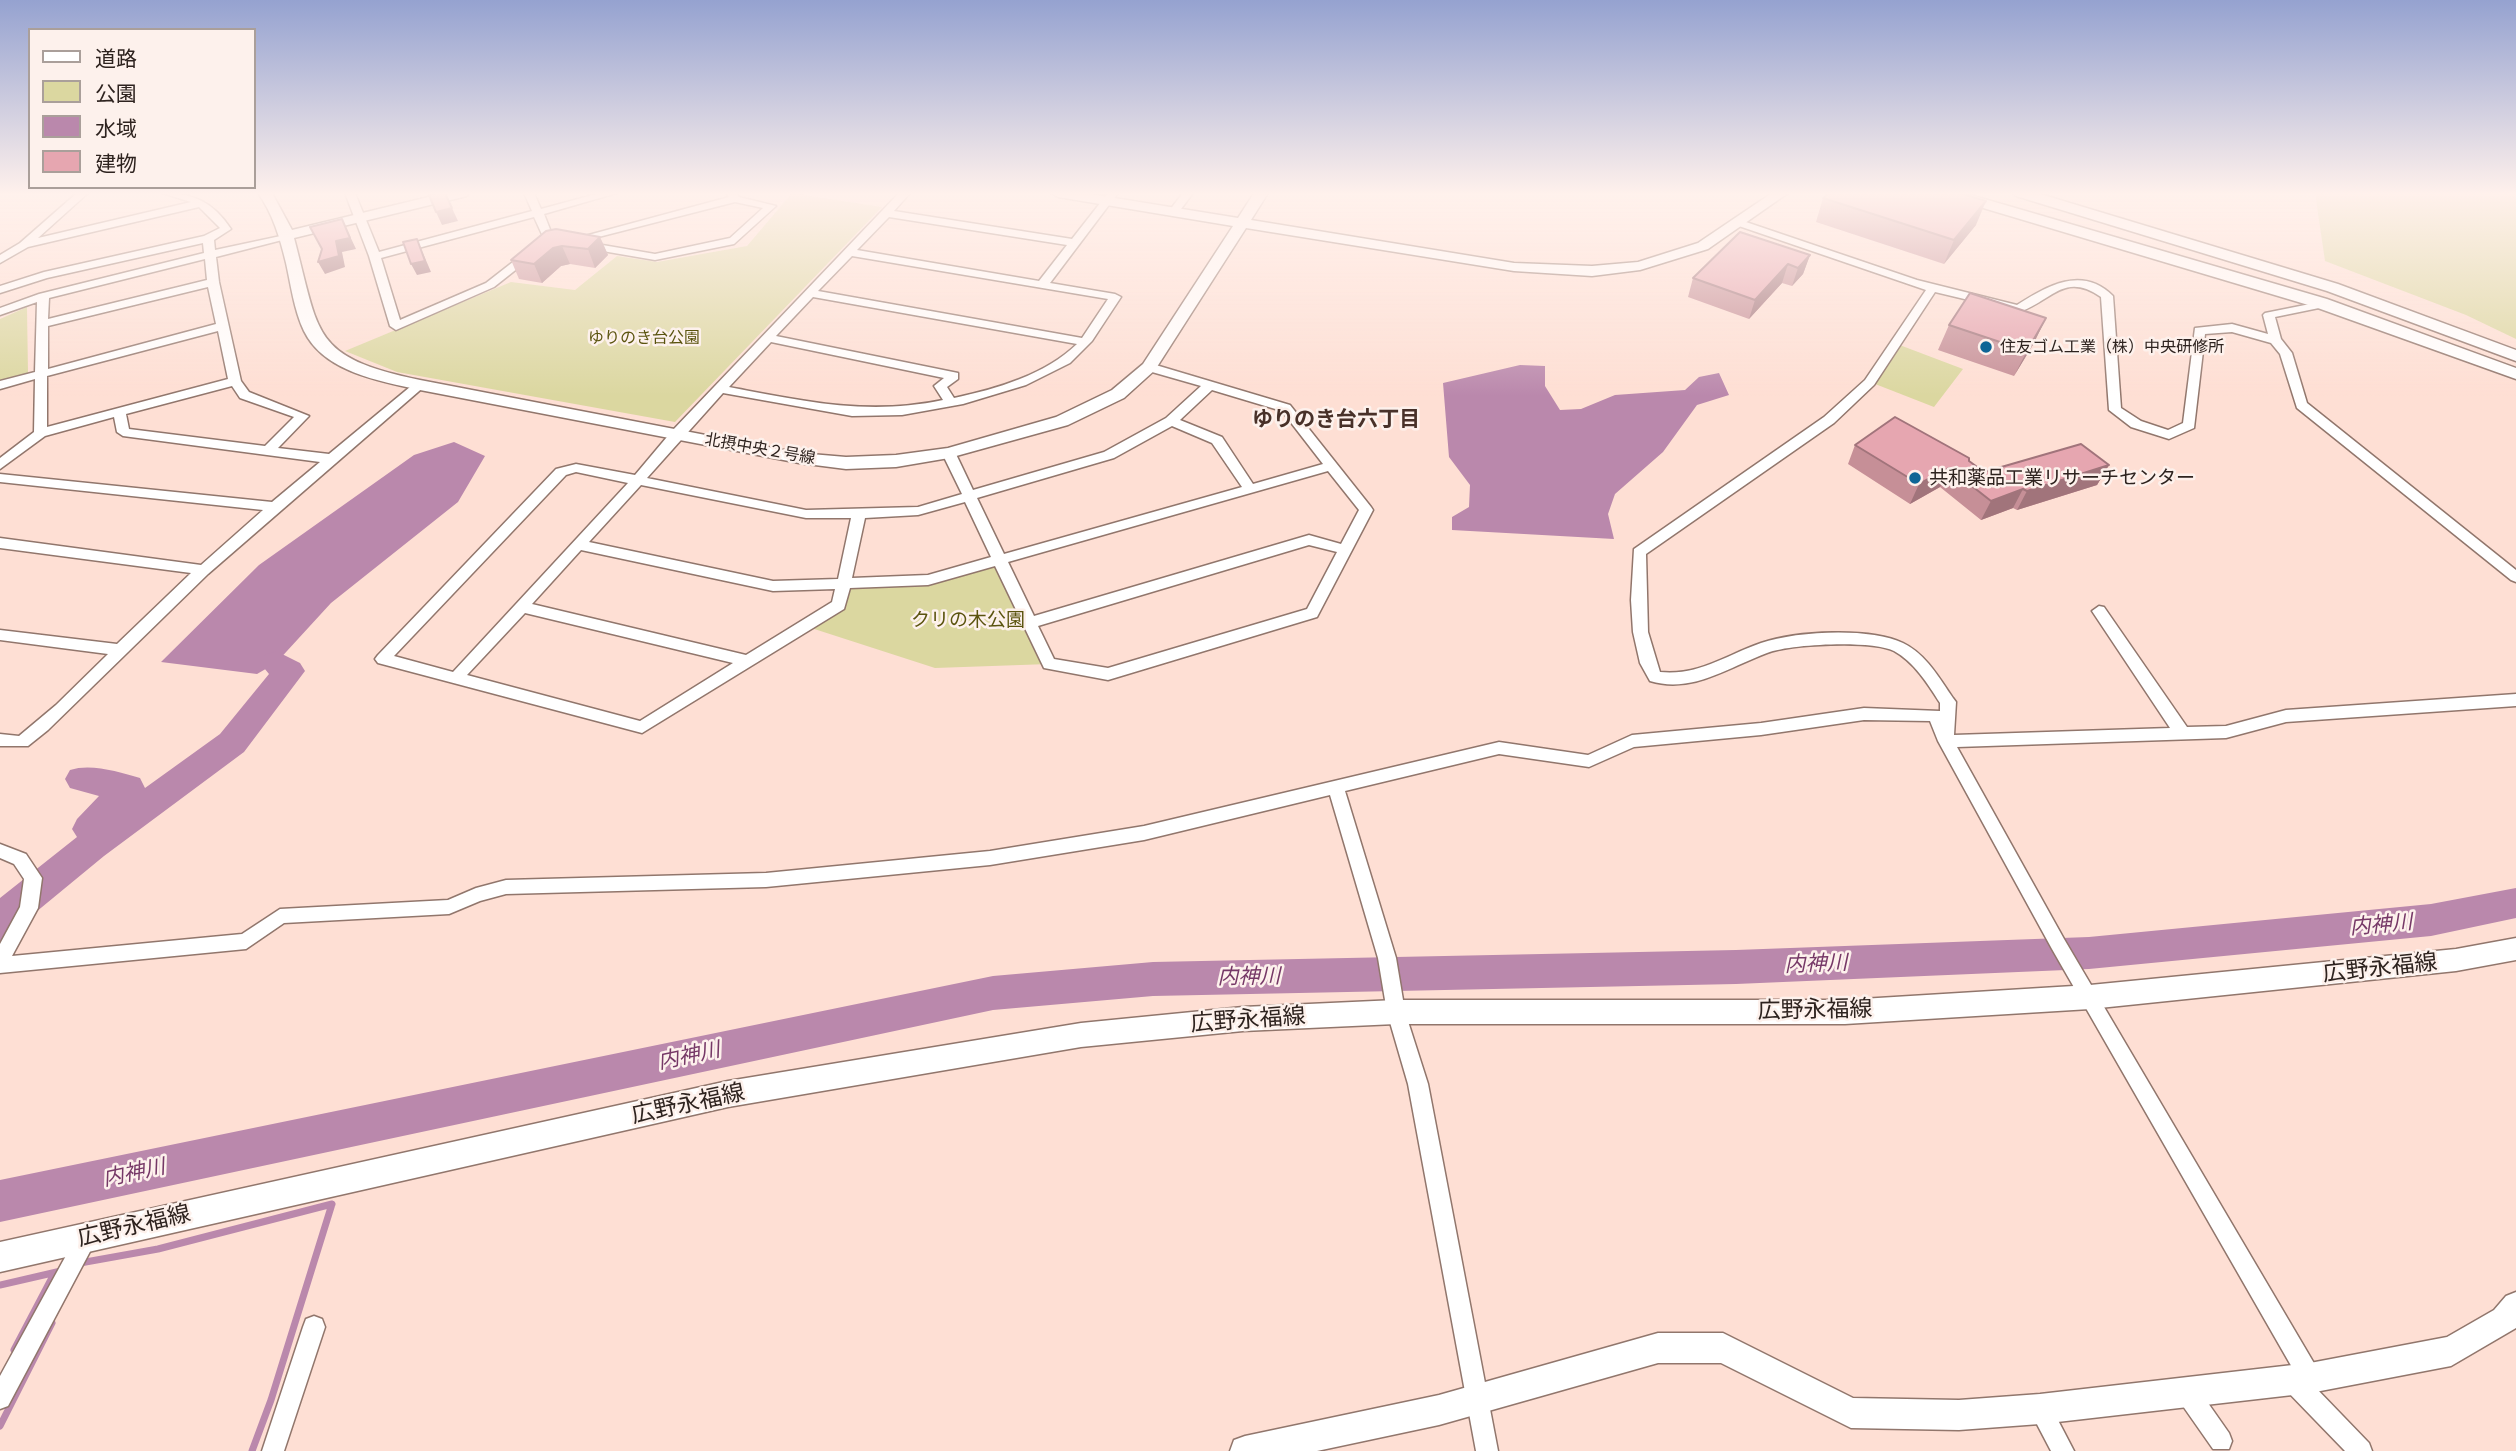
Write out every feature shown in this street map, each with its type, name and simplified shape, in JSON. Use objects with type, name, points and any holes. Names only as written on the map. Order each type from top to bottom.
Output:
[{"type":"main road","points":[[2178,261],[2321,303],[2516,374]]},
{"type":"main road","points":[[2222,261],[2407,320],[2516,366]]},
{"type":"main road","points":[[2244,261],[2442,325],[2516,356]]},
{"type":"main road","points":[[2274,261],[2350,285],[2516,350]]},
{"type":"main road","name":"広野永福線","points":[[0,1257],[728,1094],[1081,1035],[1243,1019],[1396,1012],[1844,1012],[2456,960],[2516,949]]},
{"type":"street","points":[[0,290],[44,275],[109,261]]},
{"type":"street","points":[[3,309],[43,296],[184,261]]},
{"type":"street","points":[[211,261],[213,282],[235,381],[244,394],[303,416],[268,451]]},
{"type":"street","name":"北摂中央２号線","points":[[293,261],[312,332],[325,348],[346,362],[379,376],[799,458],[846,463],[896,461],[949,453],[1028,432],[1084,412],[1118,394],[1149,367],[1217,261]]},
{"type":"street","points":[[377,261],[396,326],[490,285],[521,261]]},
{"type":"street","points":[[456,678],[677,434],[840,261]]},
{"type":"street","points":[[721,389],[852,412],[920,409],[998,390],[1039,375],[1067,359],[1086,342],[1115,297],[900,261]]},
{"type":"street","points":[[1042,285],[1061,261]]},
{"type":"street","points":[[1474,261],[1552,271],[1616,268],[1661,261]]},
{"type":"street","points":[[1852,261],[1933,288],[1989,304],[2019,309],[2064,281],[2094,285],[2107,296],[2115,410],[2136,424],[2169,435],[2189,425],[2199,331],[2232,328],[2275,340]]},
{"type":"street","points":[[44,324],[213,282]]},
{"type":"street","points":[[1933,288],[1870,382],[1846,404],[1829,419],[1639,552],[1641,627],[1644,660],[1655,677],[1671,680],[1697,678],[1766,647],[1794,640],[1874,641],[1895,645],[1922,667],[1948,702],[1946,741]]},
{"type":"street","points":[[809,293],[1086,342]]},
{"type":"street","points":[[40,433],[43,296]]},
{"type":"street","points":[[2321,303],[2310,309],[2279,310],[2269,315],[2275,340],[2286,353],[2301,404],[2516,577]]},
{"type":"street","points":[[0,385],[223,326]]},
{"type":"street","points":[[768,338],[954,376],[940,386],[950,401]]},
{"type":"street","points":[[949,453],[1049,664],[1108,674],[1312,613],[1366,510],[1286,408],[1149,367]]},
{"type":"street","points":[[0,465],[40,433],[235,381]]},
{"type":"street","points":[[0,740],[22,742],[45,725],[204,570],[420,385]]},
{"type":"street","points":[[859,514],[839,605],[642,727],[383,659],[561,472],[576,468],[806,514],[918,511],[1109,454],[1171,421],[1210,385]]},
{"type":"street","points":[[120,413],[123,432],[332,459]]},
{"type":"street","points":[[1171,421],[1217,440],[1250,489]]},
{"type":"street","points":[[579,545],[774,586],[928,580],[1331,466]]},
{"type":"street","points":[[0,478],[275,507]]},
{"type":"street","points":[[1029,623],[1309,540],[1345,551]]},
{"type":"street","points":[[0,543],[204,570]]},
{"type":"street","points":[[523,607],[747,661]]},
{"type":"street","points":[[2099,611],[2183,734]]},
{"type":"street","points":[[0,635],[119,650]]},
{"type":"street","points":[[1946,741],[2226,732],[2286,716],[2516,700]]},
{"type":"street","points":[[0,963],[246,941],[280,916],[449,907],[475,895],[506,887],[766,880],[990,858],[1144,833],[1499,748],[1589,761],[1632,741],[1760,729],[1864,715],[1935,715],[1946,741],[2058,944],[2301,1378],[2361,1451]]},
{"type":"street","points":[[1336,789],[1387,958],[1396,1012],[1418,1084],[1472,1359],[1475,1398],[1487,1451]]},
{"type":"street","points":[[0,851],[20,859],[33,878],[29,908],[0,963]]},
{"type":"street","points":[[0,1398],[87,1236]]},
{"type":"street","points":[[1245,1451],[1439,1409],[1658,1348],[1723,1348],[1851,1413],[1959,1415],[2040,1409],[2301,1378],[2451,1351],[2504,1320],[2516,1306]]},
{"type":"street","points":[[273,1451],[314,1326]]},
{"type":"street","points":[[2186,1391],[2221,1441]]},
{"type":"street","points":[[2040,1409],[2063,1451]]},
{"type":"green space","name":"ゆりのき台公園","points":[[611,261],[830,261],[675,422],[397,372],[345,351],[511,282],[575,290]]},
{"type":"green space","points":[[2325,261],[2516,261],[2516,339],[2466,315]]},
{"type":"green space","points":[[27,307],[28,373],[0,381],[0,319]]},
{"type":"green space","points":[[1897,344],[1963,369],[1934,407],[1870,382]]},
{"type":"green space","name":"クリの木公園","points":[[1000,561],[1049,664],[935,668],[805,626],[838,605],[843,584],[928,580]]},
{"type":"water","points":[[1520,365],[1545,366],[1545,386],[1560,410],[1581,409],[1615,395],[1685,390],[1699,377],[1719,373],[1729,395],[1697,405],[1663,452],[1615,494],[1608,514],[1614,539],[1452,530],[1452,517],[1469,507],[1470,485],[1449,457],[1443,383]]},
{"type":"water","points":[[454,442],[485,456],[458,502],[331,603],[276,663],[257,674],[161,662],[259,565],[414,455]]},
{"type":"building","points":[[515,261],[538,261],[534,264]]},
{"type":"building","points":[[1711,261],[1805,261],[1798,268],[1788,264],[1755,300],[1693,278]]},
{"type":"building","points":[[1970,293],[2046,318],[2027,351],[1949,325]]},
{"type":"building","points":[[1895,417],[1969,458],[1969,461],[1984,472],[2081,444],[2109,465],[2027,491],[2023,489],[1991,501],[1949,468],[1919,484],[1855,445]]},
{"type":"waterway","points":[[0,925],[6,915],[91,846],[232,743],[289,671],[276,663]]},
{"type":"waterway","points":[[82,779],[128,788],[90,829]]},
{"type":"waterway","name":"内神川","points":[[0,1201],[993,993],[1153,979],[1736,967],[2089,953],[2431,920],[2516,903]]},
{"type":"waterway","points":[[80,1263],[158,1249],[332,1204],[271,1400],[252,1451]]},
{"type":"waterway","points":[[0,1285],[61,1271]]},
{"type":"waterway","points":[[14,1350],[54,1274]]},
{"type":"waterway","points":[[0,1426],[52,1323]]},
{"type":"place","name":"住友ゴム工業（株）中央研修所","points":[[1986,347]]},
{"type":"place","name":"共和薬品工業リサーチセンター","points":[[1915,478]]},
{"type":"district","name":"ゆりのき台六丁目","points":[[1336,420]]}]
